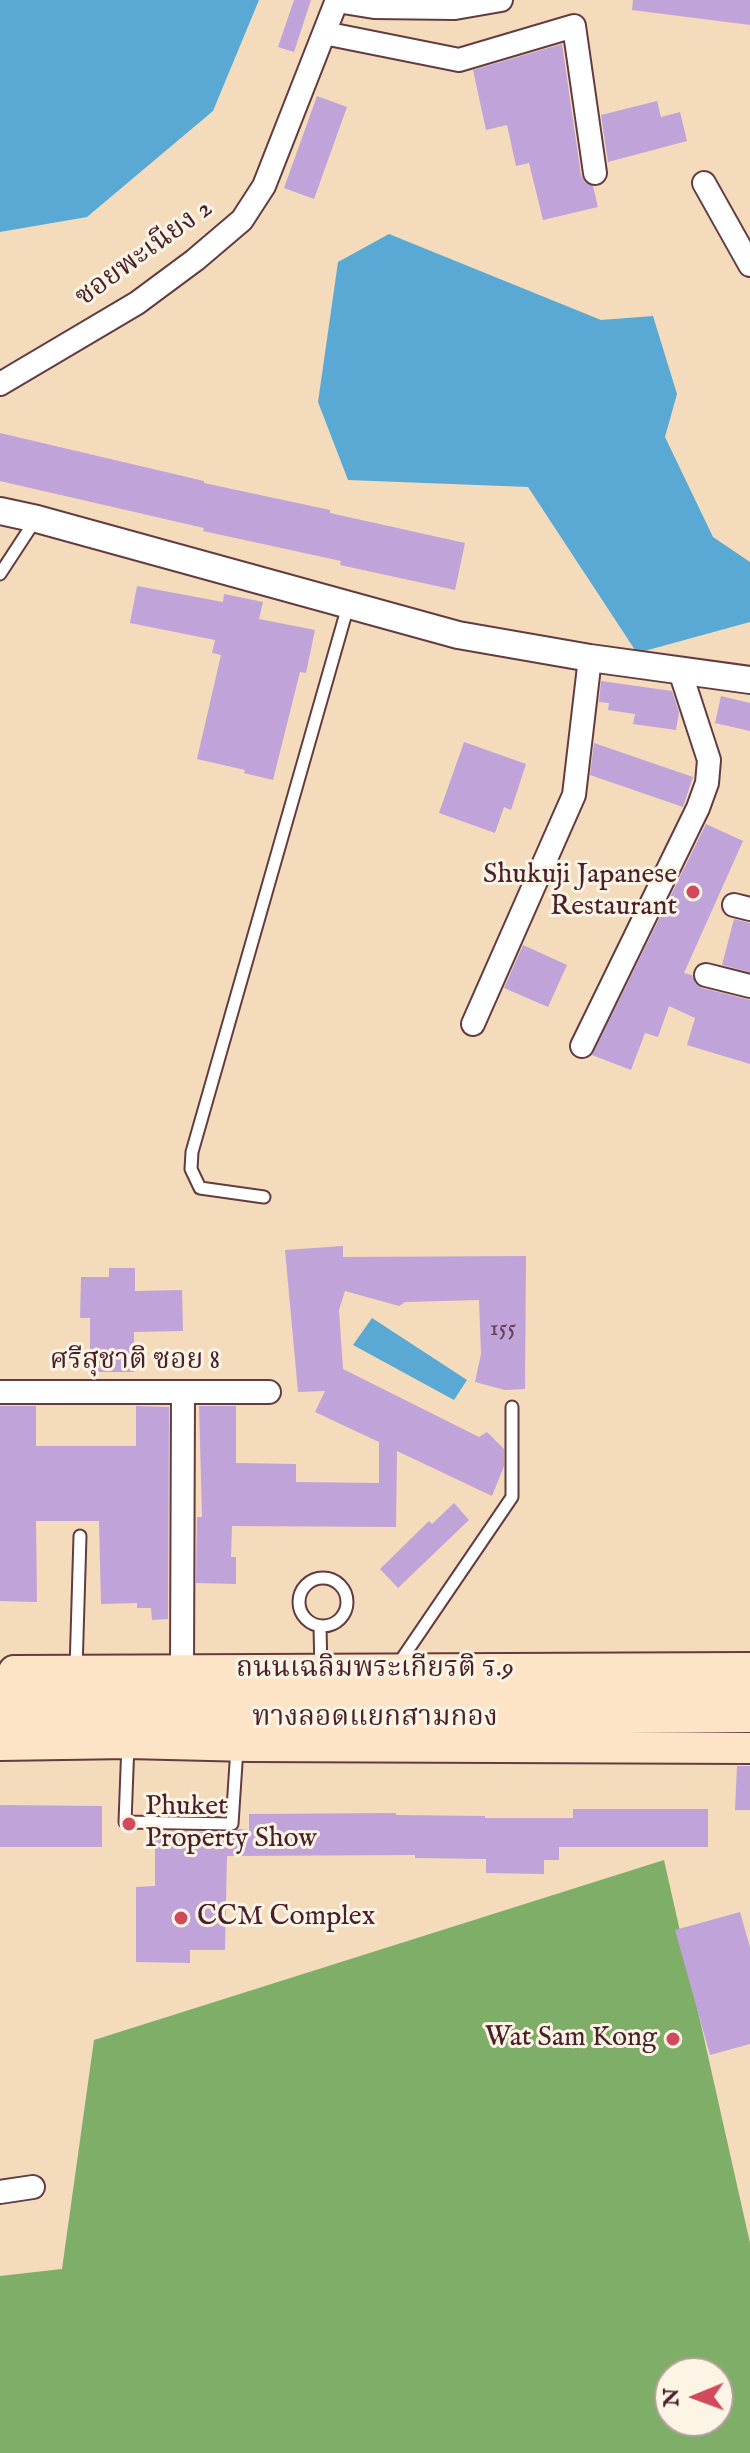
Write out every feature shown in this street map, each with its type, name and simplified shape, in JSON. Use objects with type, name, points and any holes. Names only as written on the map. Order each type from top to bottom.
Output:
[{"type":"main road","name":"ถนนเฉลิมพระเกียรติ ร.9","points":[[0,1671],[750,1668]]},
{"type":"main road","name":"ทางลอดแยกสามกอง","points":[[0,1690],[251,1695],[750,1695]]},
{"type":"main road","name":"ทางลอดแยกสามกอง","points":[[0,1715],[251,1720],[750,1717]]},
{"type":"main road","points":[[0,1745],[128,1743],[750,1748]]},
{"type":"street","points":[[337,0],[374,7],[455,8],[501,0]]},
{"type":"street","name":"ซอยพะเนียง 2","points":[[0,384],[137,303],[242,220],[264,186],[337,0]]},
{"type":"street","points":[[324,33],[459,60],[574,26],[595,173]]},
{"type":"street","points":[[704,183],[750,265]]},
{"type":"street","points":[[0,511],[458,635],[590,658],[750,680]]},
{"type":"street","points":[[473,1024],[574,795],[590,658]]},
{"type":"street","points":[[582,1046],[698,808],[707,783],[709,760],[680,671]]},
{"type":"street","points":[[706,975],[750,986]]},
{"type":"street","name":"ศรีสุชาติ ซอย 8","points":[[0,1392],[269,1392]]},
{"type":"street","points":[[182,1670],[183,1392]]},
{"type":"street","points":[[0,2192],[33,2187]]},
{"type":"lane","points":[[0,574],[37,519]]},
{"type":"lane","points":[[264,1197],[200,1188],[191,1169],[192,1152],[349,606]]},
{"type":"lane","points":[[394,1670],[512,1497],[512,1407]]},
{"type":"lane","points":[[76,1670],[80,1536]]},
{"type":"lane","points":[[325,1577],[339,1583],[347,1597],[346,1612],[336,1624],[320,1627],[308,1622],[301,1612],[299,1600],[303,1588],[313,1580],[325,1577]]},
{"type":"lane","points":[[320,1627],[321,1670]]},
{"type":"lane","points":[[128,1743],[125,1822],[140,1823],[232,1824],[237,1745]]},
{"type":"green space","points":[[664,1860],[750,2243],[750,2453],[0,2453],[0,2276],[62,2269],[94,2040]]},
{"type":"water","points":[[0,0],[259,0],[213,111],[87,217],[0,232]]},
{"type":"water","points":[[389,234],[601,320],[653,316],[677,394],[665,437],[713,537],[750,562],[750,622],[637,653],[528,487],[348,480],[318,402],[338,262]]},
{"type":"water","points":[[372,1318],[467,1380],[454,1400],[353,1345]]},
{"type":"building","points":[[294,0],[311,0],[294,52],[278,47]]},
{"type":"building","points":[[633,0],[750,0],[750,25],[632,10]]},
{"type":"building","points":[[562,44],[581,175],[585,182],[593,186],[598,207],[543,220],[529,163],[516,166],[507,125],[486,130],[473,70]]},
{"type":"building","points":[[317,96],[347,107],[314,199],[284,188]]},
{"type":"building","points":[[657,101],[661,117],[680,112],[687,141],[608,162],[601,115]]},
{"type":"building","points":[[0,433],[465,543],[455,590],[340,565],[341,561],[0,481]]},
{"type":"building","points":[[137,586],[223,602],[224,594],[263,602],[259,619],[315,630],[306,673],[300,672],[273,780],[197,759],[221,655],[212,653],[215,640],[130,623]]},
{"type":"building","points":[[601,681],[672,691],[679,712],[676,730],[633,724],[635,714],[608,710],[609,703],[599,702]]},
{"type":"building","points":[[721,696],[750,703],[750,731],[715,723]]},
{"type":"building","points":[[464,742],[526,764],[511,810],[504,807],[495,833],[439,813]]},
{"type":"building","points":[[594,743],[693,777],[683,807],[590,775]]},
{"type":"building","points":[[706,824],[743,841],[684,973],[692,975],[702,988],[750,1000],[750,1064],[687,1045],[695,1018],[669,1006],[658,1037],[645,1033],[631,1070],[592,1055]]},
{"type":"building","points":[[734,919],[750,923],[750,972],[722,965]]},
{"type":"building","points":[[523,945],[567,965],[548,1007],[504,988]]},
{"type":"building","points":[[343,1246],[343,1257],[526,1256],[525,1389],[505,1390],[475,1382],[481,1354],[479,1300],[405,1302],[399,1306],[345,1291],[339,1310],[343,1369],[479,1437],[487,1432],[504,1449],[504,1466],[492,1496],[397,1451],[396,1527],[232,1526],[231,1557],[236,1557],[236,1584],[196,1583],[197,1517],[202,1517],[199,1406],[236,1406],[236,1463],[296,1464],[296,1482],[379,1483],[379,1442],[315,1412],[325,1391],[298,1392],[285,1250]]},
{"type":"building","points":[[109,1268],[135,1268],[135,1291],[182,1290],[183,1331],[134,1332],[134,1372],[90,1372],[90,1318],[80,1318],[81,1277],[109,1277]]},
{"type":"building","points":[[0,1406],[36,1406],[36,1446],[136,1446],[136,1406],[169,1407],[168,1619],[152,1620],[151,1608],[137,1608],[137,1603],[101,1604],[99,1521],[36,1521],[37,1602],[0,1601]]},
{"type":"building","points":[[454,1503],[469,1520],[398,1588],[380,1569],[429,1521],[432,1524]]},
{"type":"building","points":[[737,1766],[750,1766],[750,1810],[735,1810]]},
{"type":"building","points":[[0,1805],[102,1806],[102,1847],[0,1847]]},
{"type":"building","points":[[573,1809],[708,1809],[708,1847],[559,1847],[559,1860],[544,1860],[544,1874],[486,1873],[486,1859],[415,1858],[415,1855],[227,1856],[225,1950],[190,1950],[190,1963],[136,1962],[136,1887],[155,1886],[155,1831],[249,1830],[249,1814],[396,1813],[485,1818],[573,1818]]},
{"type":"building","points":[[740,1912],[750,1947],[750,2044],[710,2055],[675,1930]]},
{"type":"place","name":"Shukuji Japanese Restaurant","points":[[693,892]]},
{"type":"place","name":"Phuket Property Show","points":[[129,1824]]},
{"type":"place","name":"CCM Complex","points":[[181,1918]]},
{"type":"place","name":"Wat Sam Kong","points":[[673,2039]]}]
